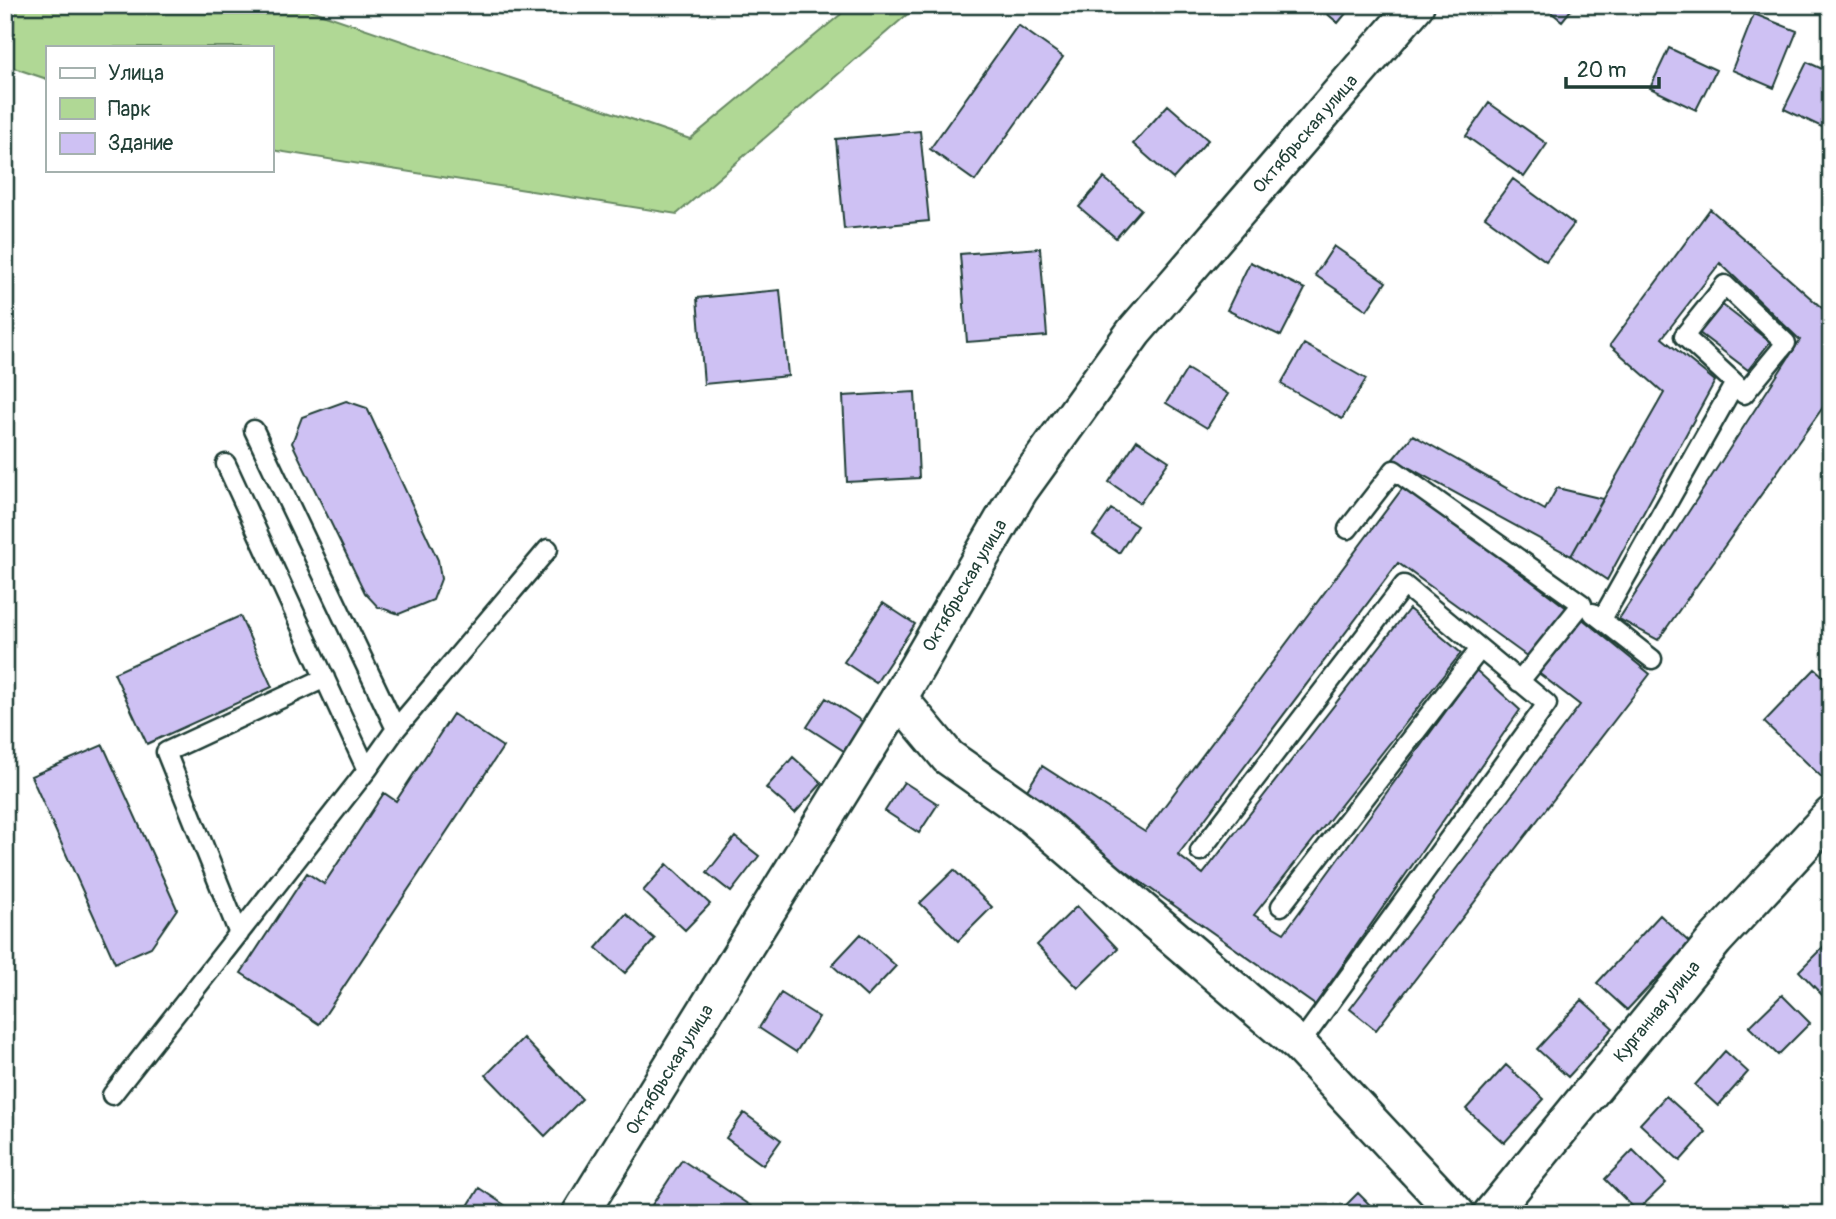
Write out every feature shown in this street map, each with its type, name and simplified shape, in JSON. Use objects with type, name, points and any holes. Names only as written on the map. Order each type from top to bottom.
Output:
[{"type":"street","name":"Октябрьская улица","points":[[580,1214],[899,698],[1020,490],[1134,332],[1416,5]]},
{"type":"street","points":[[899,698],[948,757],[1033,817],[1299,1045],[1457,1214]]},
{"type":"street","name":"Курганная улица","points":[[1491,1214],[1715,940],[1831,815]]},
{"type":"lane","points":[[1725,285],[1786,343],[1744,394],[1735,383],[1684,336],[1725,285]]},
{"type":"lane","points":[[1602,619],[1735,383]]},
{"type":"lane","points":[[254,430],[396,729]]},
{"type":"lane","points":[[226,464],[367,770]]},
{"type":"lane","points":[[1348,529],[1394,470],[1582,604],[1652,659]]},
{"type":"lane","points":[[112,1095],[367,770],[396,729],[548,549]]},
{"type":"lane","points":[[1200,851],[1404,585],[1547,704],[1299,1045]]},
{"type":"lane","points":[[1519,682],[1582,604]]},
{"type":"lane","points":[[1281,906],[1480,649]]},
{"type":"lane","points":[[239,934],[166,752],[325,678]]},
{"type":"green space","points":[[5,5],[296,5],[690,139],[852,5],[918,5],[677,214],[273,150],[273,46],[46,46],[46,79],[5,65]]},
{"type":"building","points":[[1317,5],[1353,5],[1338,23]]},
{"type":"building","points":[[1542,5],[1575,5],[1562,21]]},
{"type":"building","points":[[1754,14],[1797,31],[1774,88],[1732,70]]},
{"type":"building","points":[[1018,25],[1063,57],[975,181],[930,149]]},
{"type":"building","points":[[1669,48],[1716,70],[1696,110],[1650,88]]},
{"type":"building","points":[[1807,62],[1831,73],[1831,120],[1826,129],[1784,109]]},
{"type":"building","points":[[1489,103],[1547,144],[1524,177],[1466,136]]},
{"type":"building","points":[[1168,105],[1208,140],[1173,179],[1133,144]]},
{"type":"building","points":[[920,131],[929,221],[844,229],[836,139]]},
{"type":"building","points":[[1104,178],[1141,209],[1116,238],[1079,207]]},
{"type":"building","points":[[1513,179],[1574,224],[1546,261],[1485,217]]},
{"type":"building","points":[[1710,209],[1831,316],[1831,396],[1658,640],[1619,619],[1800,340],[1720,263],[1662,338],[1715,381],[1607,580],[1571,556],[1664,393],[1610,345]]},
{"type":"building","points":[[1334,246],[1386,282],[1367,310],[1315,275]]},
{"type":"building","points":[[1040,248],[1047,336],[967,342],[960,254]]},
{"type":"building","points":[[1250,262],[1305,289],[1281,336],[1227,310]]},
{"type":"building","points":[[780,290],[788,376],[704,384],[697,298]]},
{"type":"building","points":[[1720,303],[1770,342],[1748,370],[1698,332]]},
{"type":"building","points":[[1304,344],[1366,379],[1342,419],[1281,384]]},
{"type":"building","points":[[1187,369],[1228,394],[1207,428],[1166,403]]},
{"type":"building","points":[[915,392],[919,478],[847,482],[843,396]]},
{"type":"building","points":[[346,401],[367,408],[438,560],[441,579],[433,600],[399,614],[378,607],[365,593],[292,443],[302,417]]},
{"type":"building","points":[[1413,435],[1545,510],[1557,488],[1603,499],[1571,556],[1393,459]]},
{"type":"building","points":[[1137,440],[1169,461],[1140,503],[1109,482]]},
{"type":"building","points":[[1405,485],[1568,609],[1528,657],[1398,563],[1178,855],[1203,874],[1409,609],[1461,653],[1254,915],[1284,933],[1476,670],[1520,710],[1315,1005],[1022,798],[1042,766],[1145,832]]},
{"type":"building","points":[[1111,509],[1137,526],[1119,553],[1093,535]]},
{"type":"building","points":[[883,603],[915,624],[876,683],[844,662]]},
{"type":"building","points":[[240,616],[272,687],[147,744],[114,673]]},
{"type":"building","points":[[1580,617],[1650,674],[1376,1030],[1350,1009],[1580,705],[1536,671]]},
{"type":"building","points":[[1815,669],[1831,683],[1831,786],[1764,722]]},
{"type":"building","points":[[826,698],[863,722],[844,751],[807,727]]},
{"type":"building","points":[[453,714],[503,747],[319,1024],[241,973],[307,873],[324,884],[384,793],[396,801]]},
{"type":"building","points":[[103,745],[177,909],[151,947],[115,963],[31,776]]},
{"type":"building","points":[[793,757],[822,783],[795,813],[766,788]]},
{"type":"building","points":[[904,782],[938,804],[919,833],[885,811]]},
{"type":"building","points":[[735,837],[759,856],[731,892],[707,873]]},
{"type":"building","points":[[667,864],[710,904],[685,930],[643,891]]},
{"type":"building","points":[[954,870],[992,907],[958,941],[920,903]]},
{"type":"building","points":[[1077,906],[1118,949],[1078,988],[1037,945]]},
{"type":"building","points":[[626,914],[655,939],[625,973],[596,948]]},
{"type":"building","points":[[1660,915],[1690,943],[1627,1010],[1597,983]]},
{"type":"building","points":[[861,934],[896,966],[867,997],[832,965]]},
{"type":"building","points":[[1831,939],[1831,992],[1825,998],[1799,971]]},
{"type":"building","points":[[781,993],[819,1017],[796,1052],[759,1028]]},
{"type":"building","points":[[1782,995],[1810,1023],[1778,1055],[1749,1027]]},
{"type":"building","points":[[1582,1000],[1613,1028],[1568,1077],[1537,1049]]},
{"type":"building","points":[[523,1038],[582,1099],[545,1136],[486,1075]]},
{"type":"building","points":[[1725,1051],[1748,1072],[1718,1106],[1695,1085]]},
{"type":"building","points":[[1506,1065],[1544,1099],[1504,1143],[1466,1109]]},
{"type":"building","points":[[1666,1096],[1706,1132],[1680,1161],[1640,1124]]},
{"type":"building","points":[[744,1113],[781,1140],[763,1165],[726,1138]]},
{"type":"building","points":[[1633,1150],[1666,1183],[1637,1211],[1605,1179]]},
{"type":"building","points":[[682,1160],[758,1211],[756,1214],[646,1214]]},
{"type":"building","points":[[479,1188],[518,1214],[463,1214]]},
{"type":"building","points":[[1358,1193],[1379,1214],[1337,1214]]}]
